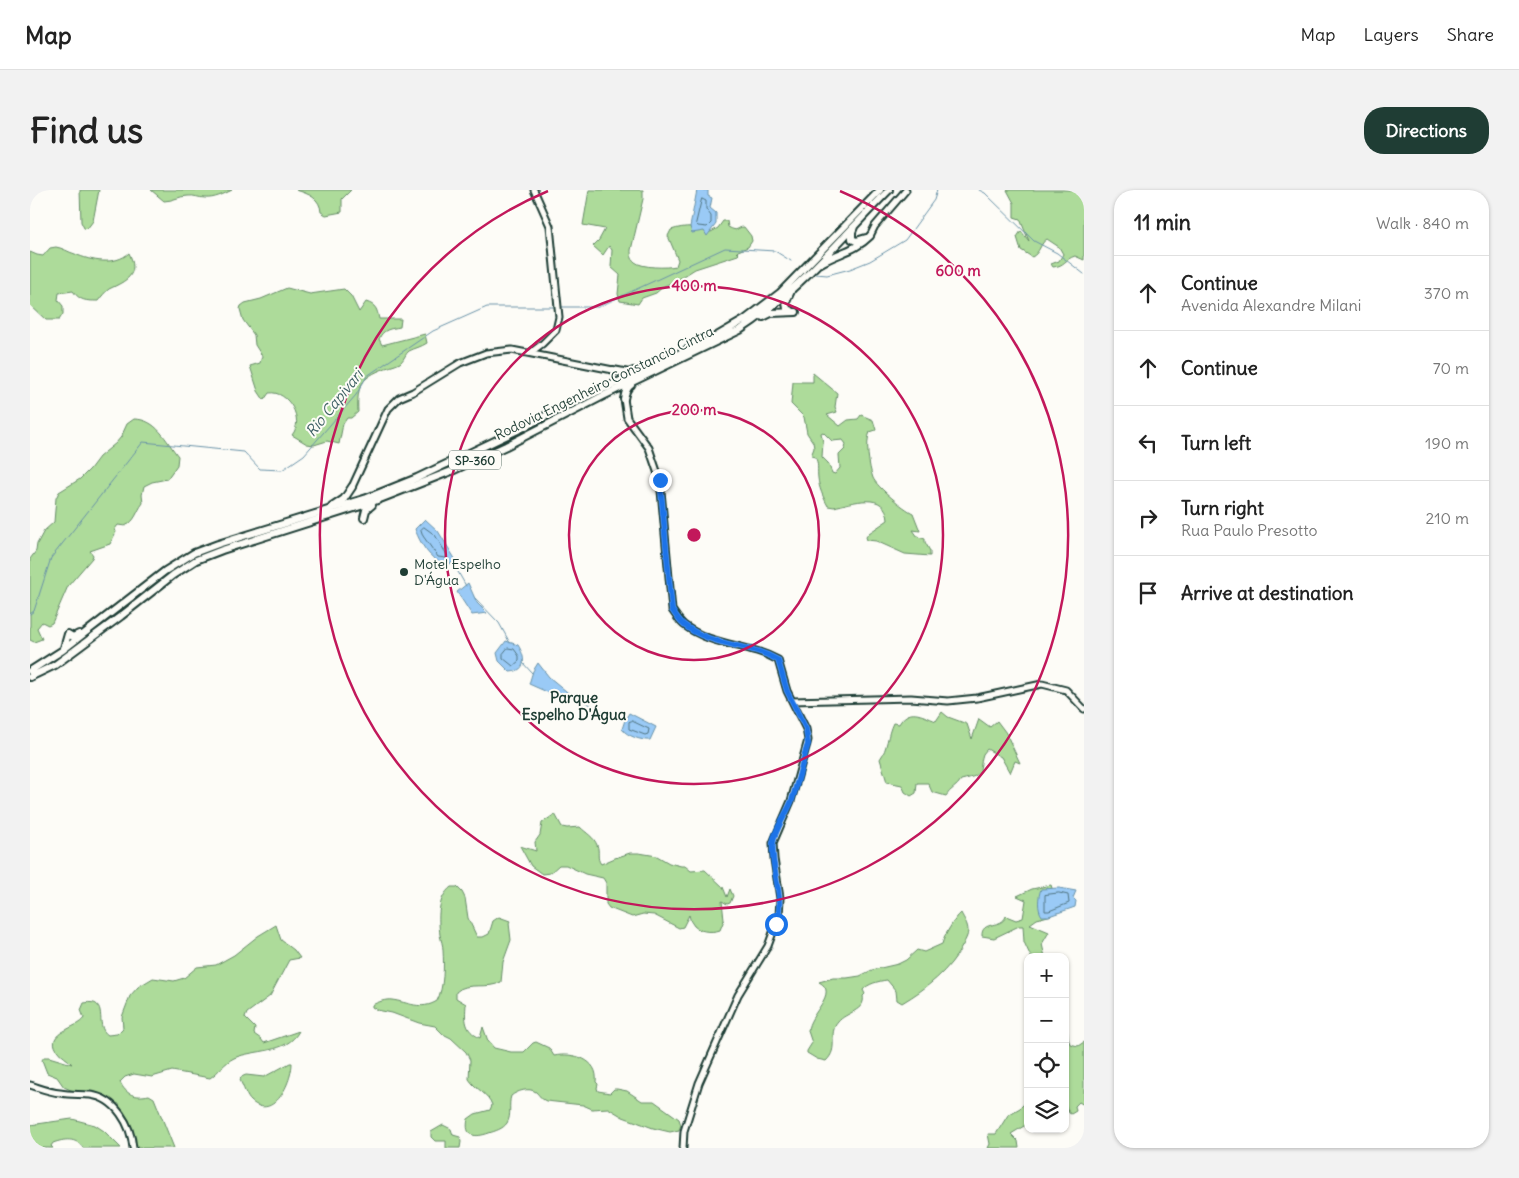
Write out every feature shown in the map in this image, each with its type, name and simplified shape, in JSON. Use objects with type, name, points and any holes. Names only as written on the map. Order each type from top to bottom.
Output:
[{"type":"highway","name":"Rodovia Engenheiro Constancio Cintra","points":[[30,670],[63,650],[68,634],[76,636],[116,610],[171,567],[194,553],[326,512],[417,478],[600,389],[715,337],[746,319],[780,293],[880,190]]},
{"type":"highway","name":"Rodovia Engenheiro Constancio Cintra","points":[[30,677],[55,665],[122,616],[172,575],[196,560],[222,550],[335,515],[426,481],[506,446],[740,330],[754,321],[792,289],[889,190]]},
{"type":"highway","points":[[855,225],[852,238],[856,241],[870,236]]},
{"type":"highway","points":[[811,270],[834,256],[860,246],[870,236]]},
{"type":"highway","points":[[740,330],[771,313],[796,312],[786,307],[786,302],[792,289]]},
{"type":"highway","points":[[613,370],[629,373],[657,363]]},
{"type":"highway","points":[[600,389],[620,376],[613,370]]},
{"type":"highway","points":[[624,399],[628,387],[654,372]]},
{"type":"highway","points":[[604,396],[621,389],[624,392],[624,399]]},
{"type":"highway","points":[[335,515],[356,512],[360,513],[364,518],[366,510],[370,506],[388,500],[426,481]]},
{"type":"highway","points":[[352,487],[355,498],[367,498]]},
{"type":"highway","points":[[326,512],[344,499],[352,487]]},
{"type":"street","points":[[530,353],[556,330],[559,317],[550,226],[534,190]]},
{"type":"street","points":[[870,236],[875,226],[906,190]]},
{"type":"street","points":[[352,487],[388,409],[399,398],[436,379],[460,363],[486,353],[512,350],[613,370]]},
{"type":"street","points":[[624,399],[628,418],[649,448],[660,480],[672,610],[683,624],[709,639],[760,652],[778,660],[787,691],[806,729],[808,744],[792,802],[777,831],[774,843],[774,859],[780,898],[779,916],[768,946],[738,995],[698,1084],[684,1131],[683,1148]]},
{"type":"street","points":[[792,701],[911,698],[948,700],[977,698],[1042,684],[1066,690],[1084,708]]},
{"type":"street","points":[[30,1084],[58,1093],[90,1095],[105,1099],[112,1104],[126,1122],[130,1131],[133,1148]]},
{"type":"green space","points":[[80,190],[99,190],[93,221],[87,229],[84,228],[81,222]]},
{"type":"green space","points":[[151,190],[232,190],[212,198],[190,196],[164,201]]},
{"type":"green space","points":[[296,190],[351,190],[342,199],[342,212],[326,215],[321,212],[318,203],[313,197]]},
{"type":"green space","points":[[589,190],[643,190],[643,199],[631,250],[633,259],[638,264],[655,267],[676,266],[678,260],[668,236],[671,230],[682,227],[696,227],[711,232],[718,228],[723,221],[727,221],[728,227],[732,229],[736,230],[744,227],[751,236],[752,241],[748,247],[737,252],[738,255],[695,269],[664,286],[656,293],[642,298],[638,304],[620,301],[618,294],[620,275],[611,267],[612,250],[609,246],[603,255],[593,246],[605,229],[583,225]]},
{"type":"green space","points":[[1007,190],[1084,190],[1084,260],[1075,256],[1053,267],[1051,264],[1059,261],[1063,254],[1059,247],[1047,239],[1032,257],[1021,250],[1017,237],[1021,231],[1029,241],[1020,219],[1014,217],[1014,203]]},
{"type":"green space","points":[[56,247],[88,259],[103,261],[117,260],[129,253],[133,267],[132,272],[126,280],[108,290],[98,301],[84,300],[73,291],[59,293],[58,300],[63,306],[63,314],[59,320],[46,320],[30,305],[30,252],[43,256],[50,248]]},
{"type":"green space","points":[[287,288],[310,294],[344,289],[351,296],[359,312],[366,302],[376,308],[379,319],[401,319],[400,327],[383,333],[379,339],[382,345],[425,334],[427,343],[409,351],[400,363],[374,373],[364,381],[359,391],[358,412],[351,418],[347,418],[343,424],[339,444],[327,441],[314,445],[307,444],[292,435],[296,429],[297,422],[293,407],[276,393],[269,393],[264,400],[258,391],[250,366],[260,363],[262,356],[255,345],[254,335],[243,320],[240,309],[245,303],[261,299]]},
{"type":"green space","points":[[813,373],[837,393],[835,407],[837,412],[827,415],[840,426],[848,420],[858,419],[861,415],[873,420],[876,430],[870,432],[868,448],[873,478],[891,497],[913,513],[920,531],[913,530],[918,537],[925,539],[930,556],[905,554],[876,541],[867,540],[866,537],[869,533],[888,520],[886,511],[875,502],[858,501],[834,507],[828,506],[819,485],[816,459],[811,456],[814,448],[813,442],[807,433],[804,417],[791,404],[793,382],[813,382]],"holes":[[[823,432],[832,441],[843,440],[846,444],[845,449],[839,455],[840,468],[835,474],[832,473],[828,463],[822,457],[823,442],[821,433]]]},
{"type":"green space","points":[[134,419],[149,423],[160,432],[178,456],[177,465],[167,479],[144,486],[143,503],[131,522],[125,526],[118,525],[110,544],[90,551],[93,555],[92,558],[68,586],[52,623],[48,625],[42,622],[37,628],[42,639],[34,642],[30,640],[30,559],[36,551],[37,544],[44,531],[54,522],[56,498],[59,492],[80,479],[99,457],[116,443],[127,424]]},
{"type":"green space","points":[[942,712],[948,717],[967,724],[972,739],[979,719],[990,727],[997,721],[1006,733],[1020,763],[1015,761],[1010,773],[1001,757],[987,749],[981,760],[980,772],[975,776],[961,780],[946,796],[932,792],[928,783],[917,783],[916,793],[911,796],[905,792],[902,785],[887,782],[880,759],[885,750],[893,723],[899,724],[911,714],[936,721]]},
{"type":"green space","points":[[555,814],[562,827],[580,827],[592,837],[597,845],[601,864],[630,853],[639,853],[657,856],[669,863],[685,866],[691,871],[705,870],[723,887],[727,897],[730,889],[733,896],[730,903],[727,904],[722,901],[724,920],[720,930],[701,930],[694,926],[689,915],[683,927],[679,928],[654,915],[643,914],[632,917],[609,908],[606,904],[606,883],[603,878],[585,874],[566,865],[559,865],[550,873],[542,874],[531,866],[520,846],[536,851],[535,842],[540,835],[542,823]]},
{"type":"green space","points":[[1051,885],[1052,888],[1044,891],[1052,915],[1037,919],[1030,924],[1049,932],[1042,944],[1044,953],[1029,953],[1024,942],[1023,926],[1019,926],[994,938],[982,936],[985,928],[1004,920],[1006,916],[1016,920],[1023,918],[1026,900],[1017,896],[1032,889]]},
{"type":"green space","points":[[451,887],[457,887],[462,892],[465,898],[468,918],[477,937],[489,934],[493,921],[499,917],[510,921],[511,940],[503,962],[501,982],[466,987],[456,992],[456,998],[466,1004],[466,1020],[471,1032],[480,1038],[483,1027],[488,1041],[494,1048],[511,1052],[524,1052],[536,1042],[549,1048],[554,1056],[569,1055],[583,1059],[589,1063],[596,1074],[598,1091],[610,1093],[617,1089],[627,1091],[642,1101],[654,1101],[679,1119],[681,1125],[679,1130],[670,1132],[653,1128],[623,1117],[608,1108],[592,1109],[583,1105],[546,1101],[536,1092],[527,1090],[520,1091],[511,1096],[509,1117],[503,1127],[484,1135],[475,1136],[469,1133],[468,1119],[475,1114],[490,1110],[492,1105],[488,1097],[469,1079],[470,1060],[466,1052],[435,1026],[419,1023],[372,1007],[374,1004],[387,1000],[420,1006],[437,1001],[441,990],[443,970],[443,948],[439,929],[439,915],[443,897]]},
{"type":"green space","points":[[961,913],[966,922],[967,936],[951,963],[937,978],[902,1003],[897,1000],[896,991],[887,980],[867,986],[863,990],[865,994],[859,1008],[841,1019],[835,1027],[832,1051],[826,1061],[817,1059],[807,1053],[812,1043],[808,1031],[809,1024],[825,998],[825,987],[819,982],[833,978],[860,976],[872,970],[898,964],[906,960],[917,950],[924,952],[942,944],[955,919]]},
{"type":"green space","points":[[276,925],[281,940],[294,950],[300,958],[289,960],[270,996],[247,1013],[245,1018],[255,1028],[254,1034],[264,1043],[299,1031],[294,1038],[287,1044],[270,1050],[234,1058],[210,1078],[172,1071],[152,1077],[134,1074],[125,1077],[120,1082],[128,1093],[135,1096],[149,1095],[154,1098],[174,1148],[132,1148],[120,1113],[119,1104],[96,1094],[73,1091],[64,1087],[57,1077],[47,1073],[42,1060],[44,1057],[72,1064],[60,1054],[54,1044],[58,1035],[84,1018],[81,1010],[84,1003],[97,1005],[100,1009],[104,1031],[108,1035],[117,1034],[123,1028],[122,1017],[130,996],[138,987],[153,978],[174,981],[184,978],[197,967],[216,965],[234,955],[258,936]]},
{"type":"green space","points":[[1069,1040],[1070,1044],[1078,1046],[1084,1042],[1084,1105],[1079,1102],[1075,1106],[1076,1111],[1071,1114],[1069,1113]]},
{"type":"green space","points":[[292,1063],[289,1079],[280,1097],[274,1103],[267,1106],[259,1106],[251,1101],[240,1080],[241,1077],[246,1075],[264,1077]]},
{"type":"green space","points":[[1024,1104],[1024,1126],[1011,1134],[1018,1141],[1019,1148],[988,1148],[990,1144],[988,1134],[996,1134],[1008,1115]]},
{"type":"green space","points":[[72,1119],[95,1125],[121,1148],[83,1148],[77,1142],[70,1140],[53,1143],[51,1146],[53,1148],[30,1148],[30,1125]]},
{"type":"green space","points":[[443,1125],[451,1129],[453,1135],[460,1137],[460,1148],[446,1148],[446,1141],[435,1141],[431,1137],[431,1132]]},
{"type":"water","points":[[697,190],[708,190],[708,196],[712,198],[710,208],[716,213],[716,224],[707,236],[704,231],[692,233],[690,227]]},
{"type":"water","points":[[425,519],[438,531],[457,562],[442,563],[425,549],[415,529]]},
{"type":"water","points":[[468,583],[477,603],[487,613],[472,615],[457,592]]},
{"type":"water","points":[[506,641],[518,645],[522,654],[522,666],[516,671],[510,672],[499,661],[497,653]]},
{"type":"water","points":[[538,663],[549,677],[572,696],[556,696],[529,684]]},
{"type":"water","points":[[629,713],[656,727],[650,740],[635,738],[622,729]]},
{"type":"water","points":[[1059,888],[1076,891],[1073,898],[1076,901],[1075,907],[1049,916],[1042,916],[1039,910],[1041,889]]},
{"type":"waterway","name":"Rio Capivari","points":[[816,274],[827,275],[850,269],[870,261],[905,240],[934,200],[937,190]]},
{"type":"waterway","name":"Rio Capivari","points":[[979,190],[985,193],[1034,241],[1057,253],[1084,274]]},
{"type":"waterway","name":"Rio Capivari","points":[[560,307],[598,307],[725,248],[775,251],[791,261]]},
{"type":"waterway","name":"Rio Capivari","points":[[30,614],[34,611],[51,558],[143,442],[244,452],[260,469],[282,470],[304,455],[356,395],[367,376],[433,331],[487,307],[556,307]]},
{"type":"waterway","points":[[453,563],[466,586]]},
{"type":"waterway","points":[[474,597],[499,623],[510,643]]},
{"type":"waterway","points":[[523,663],[532,673]]},
{"type":"waterway","points":[[568,693],[614,717]]},
{"type":"place","name":"Motel Espelho D'Água","points":[[404,572]]},
{"type":"district","name":"Parque Espelho D'Água","points":[[574,706]]},
{"type":"route","points":[[660,480],[672,610],[683,624],[709,639],[760,652],[778,660],[787,691],[808,734],[808,744],[792,802],[775,837],[773,851],[780,898],[779,916],[776,924]]}]
